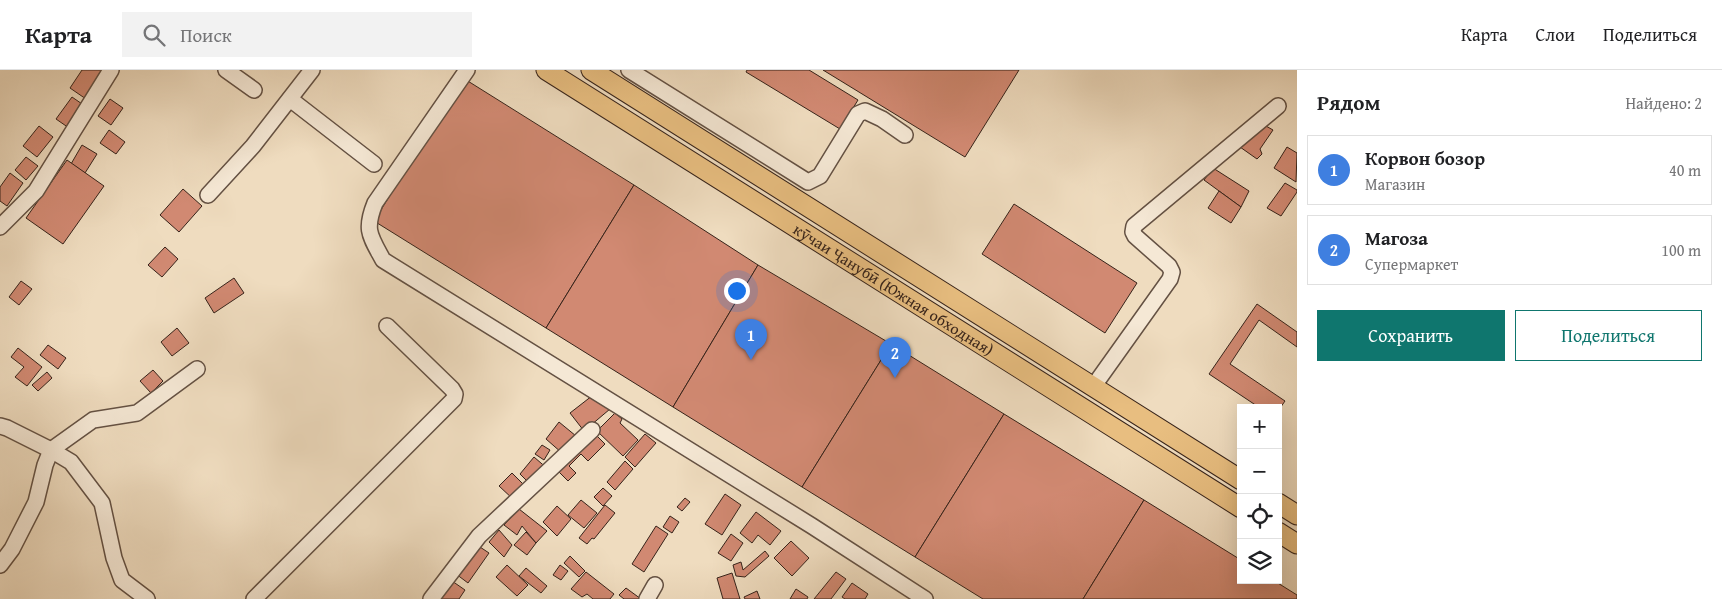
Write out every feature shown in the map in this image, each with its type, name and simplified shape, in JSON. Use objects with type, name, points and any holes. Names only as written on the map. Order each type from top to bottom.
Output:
[{"type":"main road","name":"кӯчаи Ҷанубӣ (Южная обходная)","points":[[546,70],[1237,505]]},
{"type":"main road","name":"кӯчаи Ҷанубӣ (Южная обходная)","points":[[591,70],[1237,477]]},
{"type":"main road","points":[[1282,506],[1297,515]]},
{"type":"main road","points":[[1282,535],[1297,544]]},
{"type":"street","points":[[0,227],[36,191],[110,70]]},
{"type":"street","points":[[226,70],[254,90]]},
{"type":"street","points":[[208,195],[254,146],[312,70]]},
{"type":"street","points":[[467,70],[375,203],[368,226],[383,260],[795,515],[925,599]]},
{"type":"street","points":[[629,70],[808,182],[820,176],[858,114],[865,111],[882,119],[905,135]]},
{"type":"street","points":[[290,99],[374,164]]},
{"type":"street","points":[[1093,387],[1170,279],[1172,272],[1169,266],[1135,236],[1132,232],[1134,226],[1278,106]]},
{"type":"street","points":[[254,599],[454,399],[452,389],[387,326]]},
{"type":"street","points":[[0,565],[12,549],[36,502],[45,465],[51,450],[93,420],[136,413],[197,369]]},
{"type":"street","points":[[0,426],[51,450],[71,462],[102,503],[114,558],[122,580],[147,599]]},
{"type":"street","points":[[431,599],[479,536],[592,430]]},
{"type":"street","points":[[647,599],[655,585]]},
{"type":"building","points":[[82,70],[106,70],[86,99],[70,88]]},
{"type":"building","points":[[747,70],[809,70],[858,100],[840,129],[746,72]]},
{"type":"building","points":[[823,70],[1019,70],[965,157]]},
{"type":"building","points":[[463,78],[634,185],[546,328],[374,221]]},
{"type":"building","points":[[72,97],[85,106],[69,128],[56,119]]},
{"type":"building","points":[[110,99],[123,108],[111,125],[98,116]]},
{"type":"building","points":[[39,126],[53,137],[37,157],[23,146]]},
{"type":"building","points":[[1266,126],[1273,130],[1260,149],[1262,154],[1257,159],[1240,147]]},
{"type":"building","points":[[109,130],[125,142],[116,154],[100,143]]},
{"type":"building","points":[[82,145],[97,154],[85,173],[71,164]]},
{"type":"building","points":[[1287,147],[1297,153],[1296,182],[1274,168]]},
{"type":"building","points":[[26,157],[38,166],[26,180],[15,170]]},
{"type":"building","points":[[67,160],[104,186],[63,244],[26,218]]},
{"type":"building","points":[[1213,168],[1249,191],[1241,207],[1204,180]]},
{"type":"building","points":[[10,173],[23,183],[7,206],[0,201],[0,187]]},
{"type":"building","points":[[1285,183],[1297,190],[1297,192],[1281,216],[1267,208]]},
{"type":"building","points":[[634,185],[758,265],[673,407],[546,328]]},
{"type":"building","points":[[183,189],[202,206],[179,232],[160,215]]},
{"type":"building","points":[[1219,191],[1241,207],[1231,223],[1208,208]]},
{"type":"building","points":[[1014,204],[1137,283],[1105,333],[982,254]]},
{"type":"building","points":[[165,247],[178,259],[162,277],[148,265]]},
{"type":"building","points":[[758,265],[891,344],[802,487],[673,407]]},
{"type":"building","points":[[234,278],[244,293],[214,313],[205,298]]},
{"type":"building","points":[[21,281],[32,289],[19,305],[9,297]]},
{"type":"building","points":[[1257,304],[1297,332],[1297,347],[1259,320],[1230,364],[1285,401],[1282,405],[1254,404],[1209,374]]},
{"type":"building","points":[[177,328],[189,343],[172,356],[161,342]]},
{"type":"building","points":[[891,344],[1004,414],[915,557],[802,487]]},
{"type":"building","points":[[48,345],[66,358],[58,369],[40,355]]},
{"type":"building","points":[[18,348],[42,367],[27,386],[15,377],[24,367],[11,357]]},
{"type":"building","points":[[153,370],[163,381],[151,393],[140,381]]},
{"type":"building","points":[[47,372],[52,378],[38,391],[32,385]]},
{"type":"building","points":[[597,392],[610,409],[584,431],[570,413]]},
{"type":"building","points":[[615,413],[622,419],[620,423],[638,440],[623,456],[597,431]]},
{"type":"building","points":[[1004,414],[1144,500],[1083,599],[983,599],[915,557]]},
{"type":"building","points":[[559,422],[576,436],[562,453],[546,439]]},
{"type":"building","points":[[645,434],[656,443],[635,467],[625,457]]},
{"type":"building","points":[[597,436],[605,444],[588,461],[581,454],[569,466],[576,473],[568,481],[557,470],[586,441],[588,444]]},
{"type":"building","points":[[542,445],[550,450],[544,460],[535,454]]},
{"type":"building","points":[[534,457],[549,470],[532,486],[520,474]]},
{"type":"building","points":[[625,461],[633,469],[615,490],[607,482]]},
{"type":"building","points":[[512,473],[526,487],[514,500],[499,486]]},
{"type":"building","points":[[603,488],[612,496],[603,506],[594,497]]},
{"type":"building","points":[[725,494],[741,505],[722,535],[705,524]]},
{"type":"building","points":[[685,498],[690,502],[682,511],[677,507]]},
{"type":"building","points":[[581,500],[597,513],[584,528],[568,515]]},
{"type":"building","points":[[1144,500],[1237,558],[1237,584],[1279,584],[1297,595],[1297,599],[1083,599]]},
{"type":"building","points":[[605,505],[615,513],[594,539],[592,538],[587,544],[579,538]]},
{"type":"building","points":[[557,506],[571,519],[557,536],[543,522]]},
{"type":"building","points":[[519,509],[547,531],[536,543],[522,526],[517,535],[504,525]]},
{"type":"building","points":[[756,512],[781,531],[770,545],[758,535],[752,543],[740,533]]},
{"type":"building","points":[[670,516],[679,522],[672,533],[663,527]]},
{"type":"building","points":[[656,526],[668,534],[644,572],[632,564]]},
{"type":"building","points":[[499,530],[512,545],[504,557],[489,542]]},
{"type":"building","points":[[526,532],[536,543],[527,555],[514,545]]},
{"type":"building","points":[[731,534],[743,543],[731,561],[718,553]]},
{"type":"building","points":[[791,541],[809,558],[792,576],[774,558]]},
{"type":"building","points":[[477,545],[489,553],[468,583],[456,574]]},
{"type":"building","points":[[765,551],[769,556],[745,577],[736,576],[733,565],[741,562],[743,570]]},
{"type":"building","points":[[570,556],[585,571],[579,577],[564,563]]},
{"type":"building","points":[[507,565],[528,585],[517,596],[496,577]]},
{"type":"building","points":[[560,565],[568,571],[561,580],[553,575]]},
{"type":"building","points":[[526,568],[547,586],[541,593],[519,576]]},
{"type":"building","points":[[586,572],[614,594],[610,599],[593,599],[587,594],[582,597],[571,589]]},
{"type":"building","points":[[836,572],[846,579],[831,599],[814,599]]},
{"type":"building","points":[[732,573],[740,599],[723,599],[717,578]]},
{"type":"building","points":[[452,581],[465,590],[459,599],[439,599]]},
{"type":"building","points":[[852,583],[868,594],[865,599],[845,599],[842,597]]},
{"type":"building","points":[[626,588],[641,599],[624,599],[619,595]]},
{"type":"building","points":[[796,589],[808,597],[807,599],[790,599]]},
{"type":"building","points":[[757,591],[760,599],[745,599],[744,597]]},
{"type":"place","name":"Корвон бозор","points":[[751,360]]},
{"type":"place","name":"Магоза","points":[[895,378]]}]
